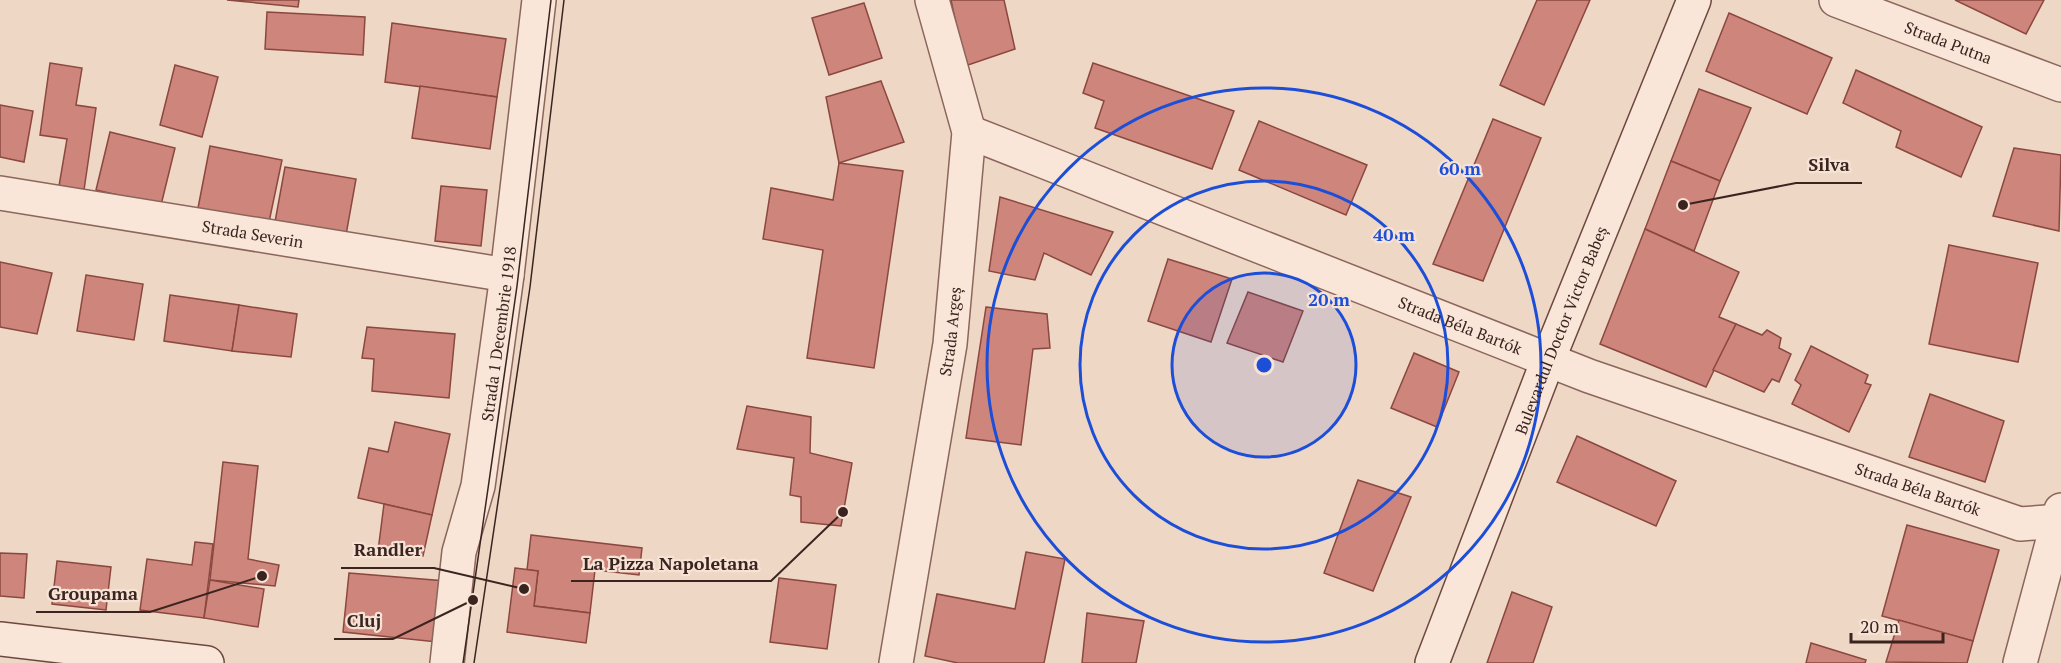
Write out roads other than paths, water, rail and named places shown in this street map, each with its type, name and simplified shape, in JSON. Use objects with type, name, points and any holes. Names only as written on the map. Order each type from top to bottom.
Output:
[{"type":"street","name":"Strada 1 Decembrie 1918","points":[[447,663],[459,552],[478,486],[507,275],[539,0]]},
{"type":"street","name":"Strada Argeș","points":[[896,663],[950,344],[969,132],[932,0]]},
{"type":"street","name":"Bulevardul Doctor Victor Babeș","points":[[1432,663],[1548,360],[1694,0]]},
{"type":"street","name":"Strada Putna","points":[[1836,0],[2061,85]]},
{"type":"street","name":"Strada Béla Bartók","points":[[969,132],[1548,360],[2020,524],[2060,518]]},
{"type":"street","name":"Strada Severin","points":[[0,193],[507,275]]},
{"type":"street","points":[[2020,663],[2060,518]]},
{"type":"street","points":[[0,639],[78,656],[207,663]]},
{"type":"tram line","points":[[463,663],[517,286],[551,0]]},
{"type":"tram line","points":[[474,663],[530,287],[564,0]]},
{"type":"place","name":"Silva","points":[[1683,205]]},
{"type":"place","name":"La Pizza Napoletana","points":[[843,512]]},
{"type":"place","name":"Groupama","points":[[262,576]]},
{"type":"place","name":"Randler","points":[[524,589]]},
{"type":"place","name":"Cluj","points":[[473,600]]}]
